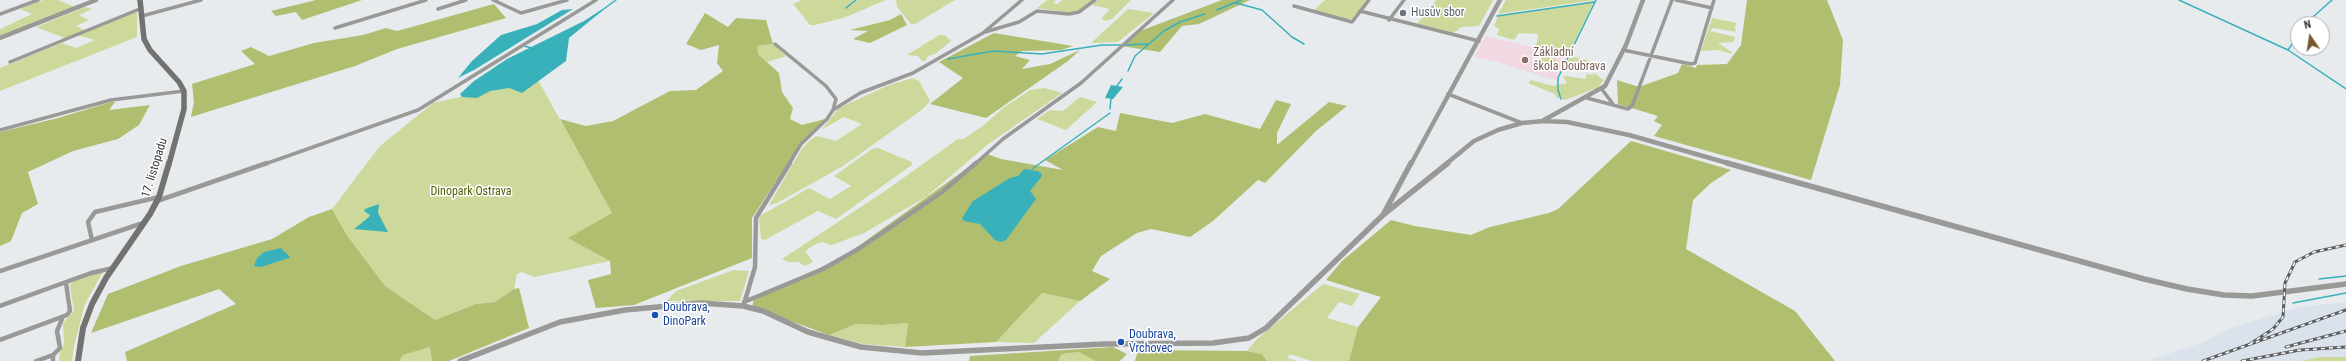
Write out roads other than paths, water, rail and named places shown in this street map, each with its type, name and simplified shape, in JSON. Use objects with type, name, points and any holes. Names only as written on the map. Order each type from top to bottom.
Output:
[{"type":"main road","points":[[140,0],[142,8],[142,29],[147,45],[176,77],[184,91]]},
{"type":"main road","name":"17. listopadu","points":[[78,361],[80,343],[88,314],[112,268],[144,223],[158,199],[184,109],[184,91]]},
{"type":"street","points":[[0,14],[38,0]]},
{"type":"street","points":[[0,38],[96,0]]},
{"type":"street","points":[[142,16],[201,0]]},
{"type":"street","points":[[335,28],[426,0]]},
{"type":"street","points":[[438,9],[466,0]]},
{"type":"street","points":[[493,0],[521,13],[567,0]]},
{"type":"street","points":[[92,240],[88,222],[95,212],[158,199],[414,112],[596,0]]},
{"type":"street","points":[[833,110],[860,93],[913,73],[983,33],[1022,0]]},
{"type":"street","points":[[983,33],[1019,22],[1037,11],[1069,14],[1079,12],[1095,0]]},
{"type":"street","points":[[744,304],[835,262],[860,248],[942,192],[1003,139],[1081,83],[1173,0]]},
{"type":"street","points":[[1294,6],[1352,22],[1369,0]]},
{"type":"street","points":[[1389,20],[1404,0]]},
{"type":"street","points":[[1383,215],[1500,0]]},
{"type":"street","points":[[1544,121],[1587,98],[1605,86],[1623,50],[1643,0]]},
{"type":"street","points":[[1587,98],[1628,109],[1632,106],[1672,0]]},
{"type":"street","points":[[1676,0],[1712,8]]},
{"type":"street","points":[[1623,50],[1691,64],[1695,63],[1714,0]]},
{"type":"street","points":[[10,62],[142,8]]},
{"type":"street","points":[[0,9],[10,10]]},
{"type":"street","points":[[1360,11],[1389,20],[1479,41]]},
{"type":"street","points":[[744,304],[755,267],[756,218],[801,144],[827,119],[833,110],[836,99],[826,86],[775,44]]},
{"type":"street","points":[[1601,88],[1613,105]]},
{"type":"street","points":[[0,130],[111,100],[184,91]]},
{"type":"street","points":[[1448,94],[1522,123]]},
{"type":"street","points":[[1561,112],[1566,122]]},
{"type":"street","points":[[460,361],[537,330],[593,314],[700,303],[744,304],[763,311],[808,332],[861,348],[922,353],[1104,344],[1227,342],[1249,338],[1266,328],[1383,215],[1474,141],[1498,130],[1522,123],[1544,121],[1566,122],[1629,136],[2130,275],[2187,289],[2224,295],[2252,296],[2346,284]]},
{"type":"street","points":[[0,270],[144,223]]},
{"type":"street","points":[[0,306],[66,283],[91,272],[112,268]]},
{"type":"street","points":[[36,361],[53,355],[60,348],[57,331],[62,319],[70,311],[66,283]]},
{"type":"street","points":[[0,340],[62,319]]},
{"type":"street","points":[[53,355],[53,361]]},
{"type":"water","points":[[573,9],[474,70],[458,78],[472,61],[501,35],[537,24],[562,10]]},
{"type":"water","points":[[601,10],[602,11],[569,38],[566,61],[522,93],[509,88],[490,91],[477,98],[462,97],[460,94],[474,81],[507,59],[584,21]]},
{"type":"water","points":[[1111,85],[1123,87],[1113,99],[1105,98]]},
{"type":"water","points":[[1024,169],[1037,171],[1041,173],[1042,176],[1030,191],[1036,199],[1006,240],[1001,242],[995,240],[980,224],[964,221],[962,218],[973,201],[1010,178],[1018,176]]},
{"type":"water","points":[[379,204],[378,213],[388,232],[354,229],[369,217],[370,215],[364,211],[365,209]]},
{"type":"water","points":[[281,248],[290,257],[289,258],[261,267],[254,266],[257,258],[264,252]]},
{"type":"waterway","points":[[601,11],[616,0]]},
{"type":"waterway","points":[[846,8],[856,0]]},
{"type":"waterway","points":[[1217,10],[1241,0]]},
{"type":"waterway","points":[[1561,99],[1558,90],[1558,78],[1596,0]]},
{"type":"waterway","points":[[2179,0],[2288,50]]},
{"type":"waterway","points":[[2314,16],[2332,0]]},
{"type":"waterway","points":[[1497,16],[1594,2]]},
{"type":"waterway","points":[[1236,3],[1262,10],[1292,37],[1304,44]]},
{"type":"waterway","points":[[1149,44],[1164,31],[1180,22],[1205,14]]},
{"type":"waterway","points":[[1124,45],[1149,44]]},
{"type":"waterway","points":[[1128,71],[1135,56],[1149,44]]},
{"type":"waterway","points":[[948,59],[993,51],[1042,54],[1102,45],[1121,45]]},
{"type":"waterway","points":[[524,46],[532,48]]},
{"type":"waterway","points":[[2288,50],[2346,89]]},
{"type":"waterway","points":[[1116,87],[1122,79]]},
{"type":"waterway","points":[[1110,109],[1111,98]]},
{"type":"waterway","points":[[1032,169],[1110,113]]},
{"type":"waterway","points":[[2319,279],[2346,276]]},
{"type":"waterway","points":[[2293,303],[2346,293]]},
{"type":"railway","points":[[2250,344],[2273,329],[2283,317],[2285,283],[2295,262],[2314,252],[2346,245]]},
{"type":"railway","points":[[2203,361],[2346,310]]},
{"type":"railway","points":[[2286,347],[2346,331]]},
{"type":"railway","points":[[2242,361],[2300,350],[2346,347]]},
{"type":"place","name":"Husův sbor","points":[[1403,13]]},
{"type":"place","name":"Základní škola Doubrava","points":[[1525,60]]},
{"type":"place","name":"Doubrava, DinoPark","points":[[655,315]]},
{"type":"place","name":"Doubrava, Vrchovec","points":[[1121,342]]},
{"type":"park label","name":"Dinopark Ostrava","points":[[471,192]]}]
